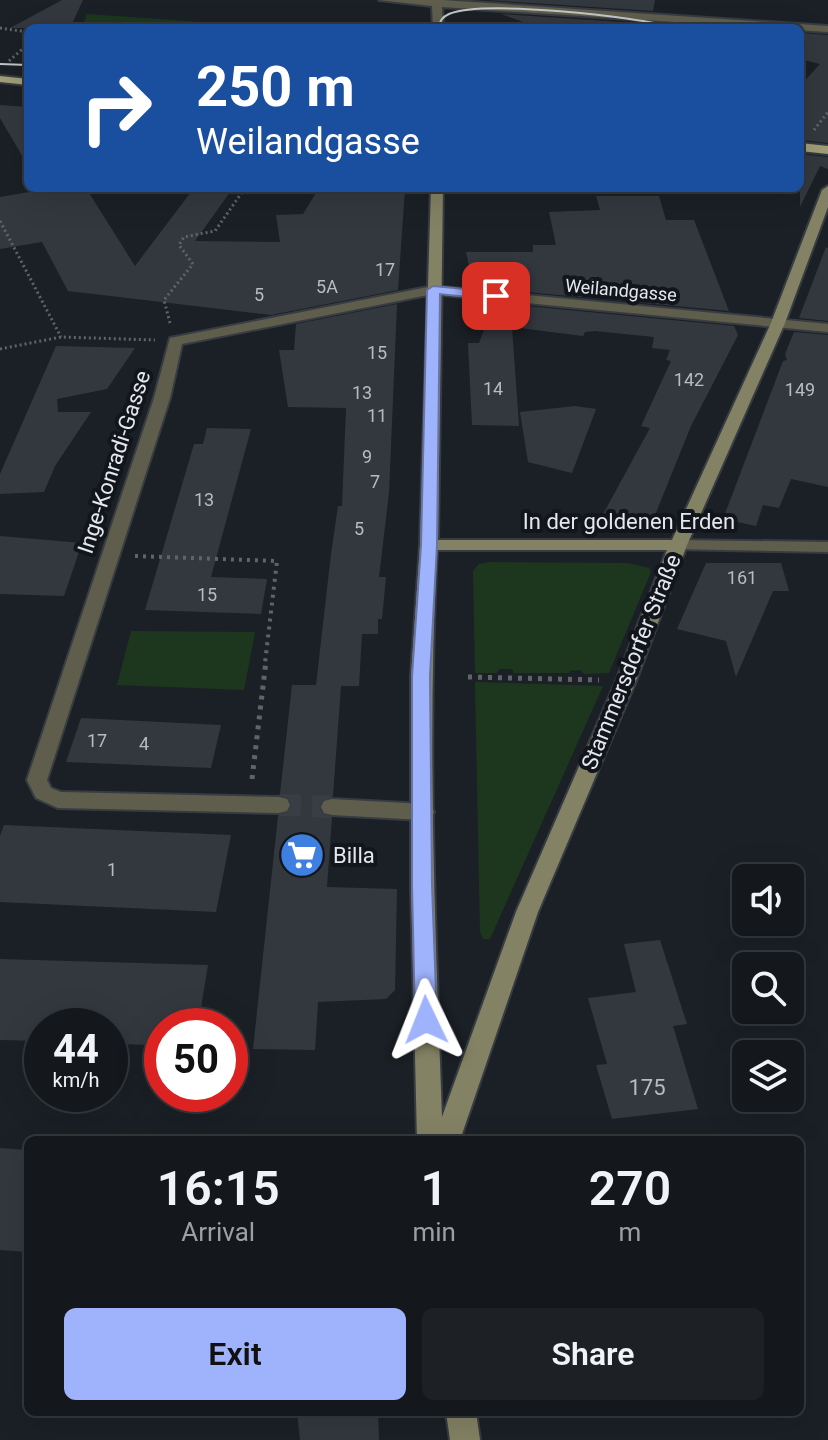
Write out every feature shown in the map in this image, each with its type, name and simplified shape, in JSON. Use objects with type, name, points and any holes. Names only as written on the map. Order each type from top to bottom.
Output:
[{"type":"main road","points":[[0,79],[24,82]]},
{"type":"main road","points":[[0,91],[24,93]]},
{"type":"main road","points":[[804,147],[828,150]]},
{"type":"main road","points":[[804,159],[828,162]]},
{"type":"main road","name":"Stammersdorfer Straße","points":[[448,1136],[527,912],[626,681],[678,545],[778,323],[828,190]]},
{"type":"main road","points":[[430,1136],[422,885],[421,676],[429,545],[437,192]]},
{"type":"main road","name":"In der goldenen Erden","points":[[429,545],[678,545]]},
{"type":"main road","points":[[462,1416],[465,1440]]},
{"type":"street","points":[[384,0],[745,24]]},
{"type":"street","points":[[437,2],[438,24]]},
{"type":"street","points":[[804,28],[828,29]]},
{"type":"street","name":"Weilandgasse","points":[[175,341],[433,290],[828,328]]},
{"type":"street","name":"Inge-Konradi-Gasse","points":[[175,341],[162,398],[37,780],[43,793],[58,800],[249,804]]},
{"type":"street","name":"In der goldenen Erden","points":[[678,545],[828,547]]},
{"type":"street","points":[[249,804],[279,805]]},
{"type":"street","points":[[332,807],[423,812]]},
{"type":"path","points":[[0,28],[24,31]]},
{"type":"path","points":[[15,56],[24,55]]},
{"type":"path","points":[[0,349],[61,337],[175,341],[164,300],[193,264],[179,245],[184,237],[215,231],[242,192]]},
{"type":"path","points":[[0,221],[61,337]]},
{"type":"path","points":[[109,555],[277,561],[249,804]]},
{"type":"path","points":[[468,677],[626,681]]},
{"type":"green space","points":[[87,14],[230,24],[83,24]]},
{"type":"green space","points":[[628,563],[649,568],[651,572],[609,673],[584,674],[580,670],[569,673],[514,673],[512,669],[499,669],[497,673],[475,673],[473,571],[479,564]]},
{"type":"green space","points":[[131,631],[255,632],[244,690],[117,685]]},
{"type":"green space","points":[[475,682],[603,686],[490,939],[483,939],[480,932]]},
{"type":"building","points":[[62,0],[83,0],[72,24],[24,24],[24,28],[10,28]]},
{"type":"building","points":[[487,0],[655,0],[653,11]]},
{"type":"building","points":[[501,14],[651,24],[526,24]]},
{"type":"building","points":[[804,33],[828,35],[828,143],[804,140],[804,82],[820,64],[804,60]]},
{"type":"building","points":[[0,105],[24,107],[24,159],[0,118]]},
{"type":"building","points":[[804,154],[828,157],[828,169],[820,166],[800,207],[800,192],[804,192]]},
{"type":"building","points":[[29,192],[89,192],[135,266],[191,192],[230,192],[195,241],[280,242],[276,215],[303,214],[317,192],[405,192],[398,290],[271,315],[68,291],[42,242],[0,249],[0,197]]},
{"type":"building","points":[[596,196],[659,196],[666,220],[694,220],[729,311],[496,289],[470,271],[466,252],[533,252],[533,245],[556,245],[549,212],[600,210]]},
{"type":"building","points":[[826,247],[828,321],[799,318]]},
{"type":"building","points":[[494,303],[734,326],[738,335],[691,426],[649,530],[606,530],[611,517],[602,516],[650,428],[641,426],[671,361],[666,360],[670,350],[652,348],[654,337],[595,331],[585,332],[583,336],[512,327],[519,426],[472,425],[468,343],[479,343]]},
{"type":"building","points":[[397,304],[389,493],[379,577],[386,577],[382,619],[378,619],[378,634],[362,634],[359,686],[341,686],[333,796],[323,798],[318,806],[321,814],[332,818],[327,887],[397,889],[395,990],[386,999],[318,1002],[315,1050],[253,1049],[278,816],[288,814],[293,806],[290,798],[280,794],[292,685],[316,685],[331,554],[338,506],[342,506],[346,408],[288,407],[279,350],[294,350],[296,324]]},
{"type":"building","points":[[794,332],[828,335],[828,487],[791,479],[779,508],[763,505],[756,526],[723,519],[783,361],[787,360],[785,354]]},
{"type":"building","points":[[56,346],[135,348],[107,389],[57,399],[58,412],[91,412],[55,466],[44,492],[0,494],[0,474]]},
{"type":"building","points":[[575,406],[596,409],[572,473],[528,462],[520,412]]},
{"type":"building","points":[[207,428],[251,429],[211,577],[267,579],[261,614],[145,610],[194,444],[203,444]]},
{"type":"building","points":[[0,536],[82,543],[64,596],[0,594]]},
{"type":"building","points":[[706,563],[781,563],[789,591],[773,591],[736,677],[726,641],[677,629]]},
{"type":"building","points":[[81,718],[221,725],[211,768],[66,762]]},
{"type":"building","points":[[4,825],[231,835],[216,912],[0,902],[0,836]]},
{"type":"building","points":[[660,940],[687,1024],[673,1026],[698,1109],[612,1119],[596,1065],[607,1064],[588,998],[636,992],[624,944]]},
{"type":"building","points":[[0,959],[208,965],[201,1008],[144,1008],[144,1045],[128,1044],[128,1008],[24,1008],[24,1041],[0,1040]]},
{"type":"building","points":[[0,1148],[24,1150],[24,1252],[0,1250]]},
{"type":"building","points":[[297,1416],[378,1416],[379,1440],[300,1440]]},
{"type":"tunnel","points":[[279,805],[332,807]]},
{"type":"tram line","points":[[440,24],[449,14],[493,9],[595,15],[659,24]]},
{"type":"tram line","points":[[0,64],[24,65]]},
{"type":"place","name":"Billa","points":[[302,855]]},
{"type":"route","points":[[426,1020],[421,676],[429,545],[433,290],[496,296]]}]
